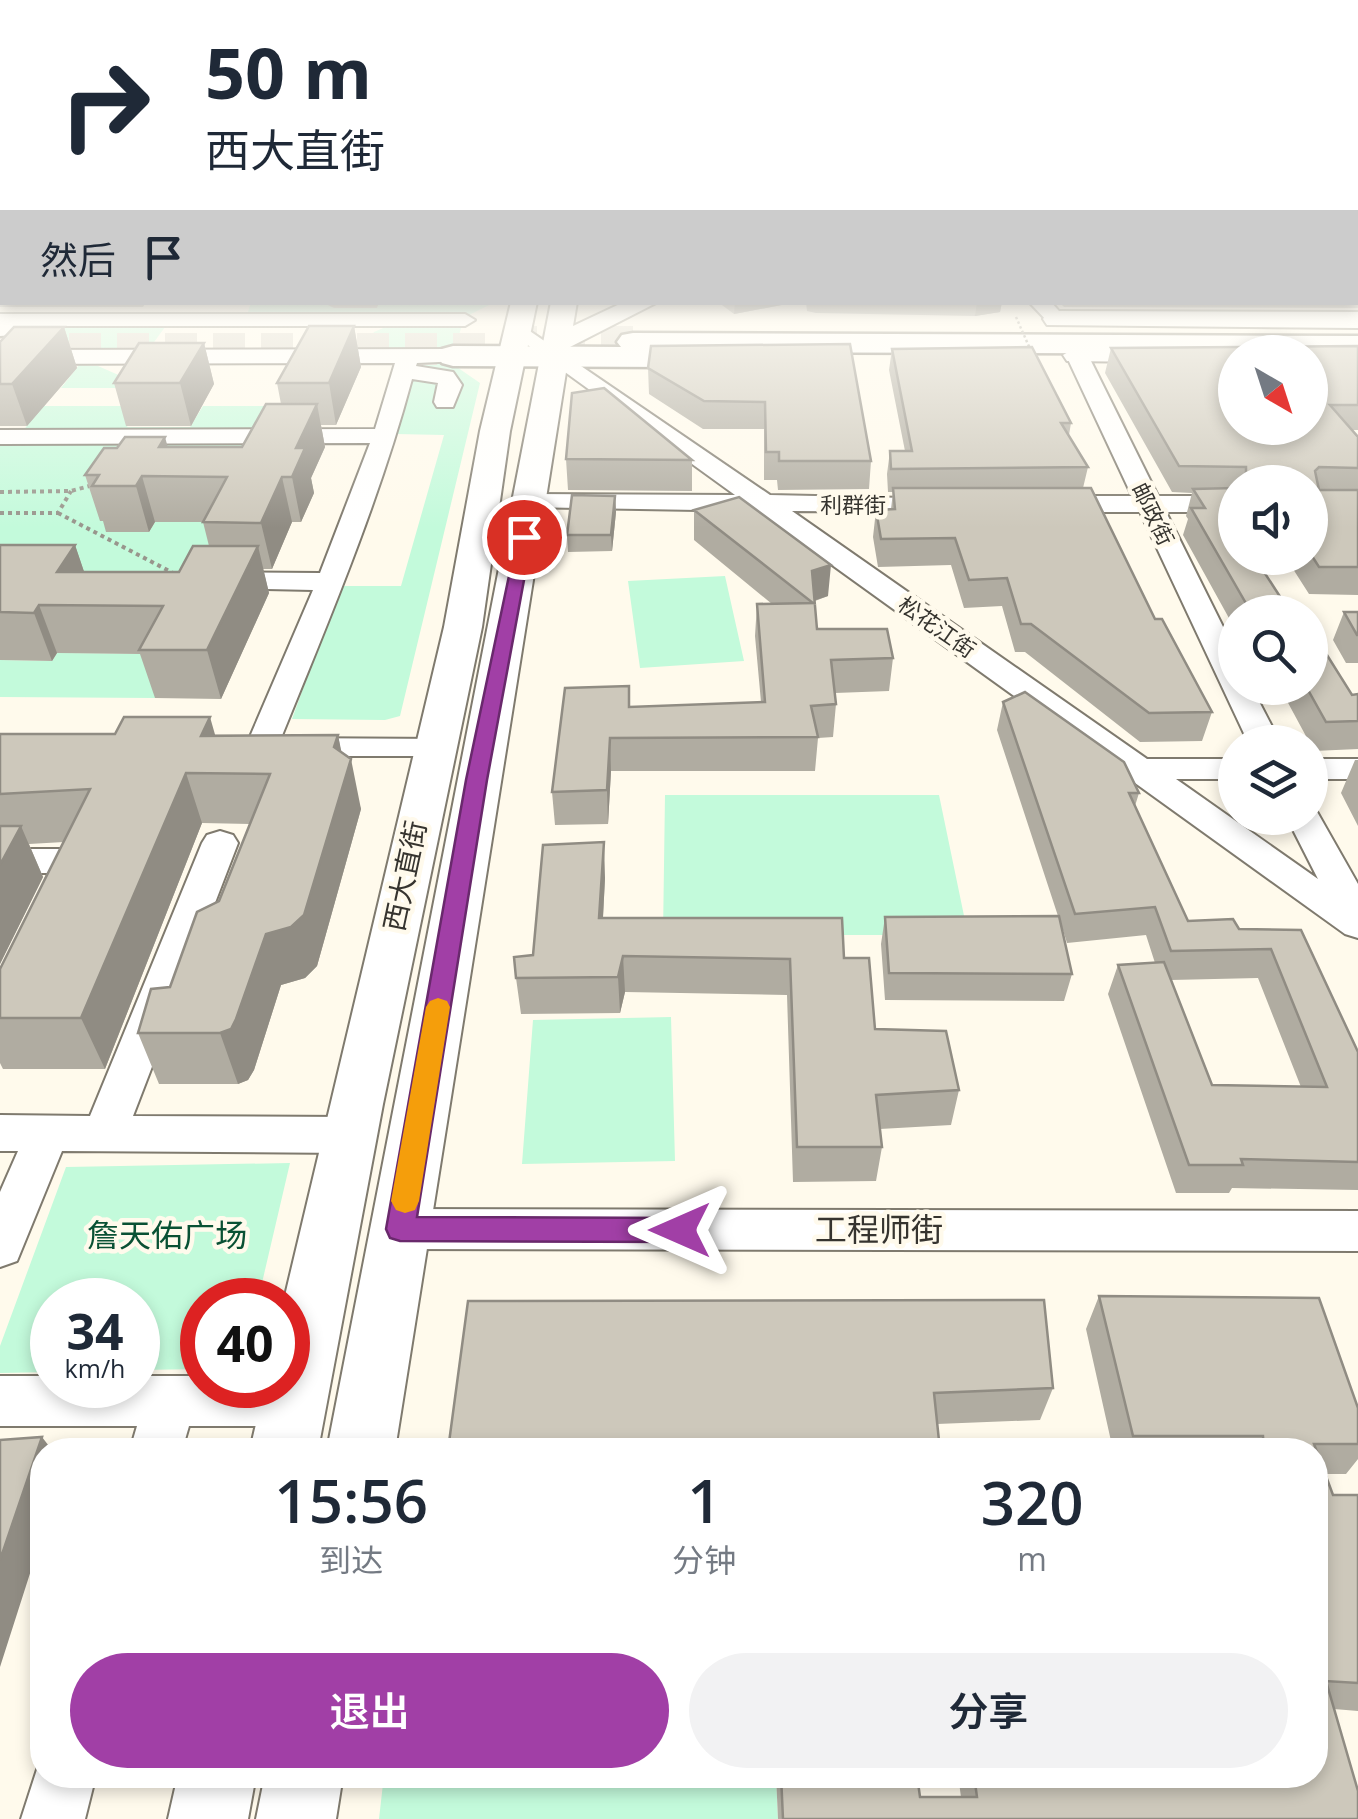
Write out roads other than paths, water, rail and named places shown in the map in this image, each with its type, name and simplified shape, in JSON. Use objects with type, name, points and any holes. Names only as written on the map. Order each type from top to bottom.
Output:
[{"type":"main road","name":"西大直街","points":[[289,1426],[349,1135],[463,627],[512,358]]},
{"type":"main road","name":"西大直街","points":[[363,1438],[477,780],[558,358]]},
{"type":"main road","points":[[543,428],[556,406],[572,398],[598,395],[623,403]]},
{"type":"main road","points":[[208,1819],[214,1788]]},
{"type":"main road","points":[[296,1819],[302,1788]]},
{"type":"street","points":[[108,358],[118,369],[149,380]]},
{"type":"street","points":[[219,380],[254,374],[299,358]]},
{"type":"street","points":[[315,358],[407,364],[443,358]]},
{"type":"street","name":"松花江街","points":[[590,358],[623,403],[1358,921]]},
{"type":"street","name":"邮政街","points":[[1083,358],[1147,503],[1218,648]]},
{"type":"street","points":[[407,364],[444,377],[451,385],[445,402]]},
{"type":"street","points":[[262,746],[331,582],[386,436],[407,364]]},
{"type":"street","points":[[0,437],[386,436]]},
{"type":"street","name":"利群街","points":[[530,502],[975,504]]},
{"type":"street","points":[[1013,504],[1218,504]]},
{"type":"street","points":[[186,580],[331,582]]},
{"type":"street","points":[[225,746],[434,746]]},
{"type":"street","points":[[1328,769],[1358,768]]},
{"type":"street","points":[[1138,769],[1218,769]]},
{"type":"street","points":[[1313,835],[1358,921]]},
{"type":"street","points":[[104,1134],[220,843]]},
{"type":"street","points":[[0,861],[73,861],[49,913]]},
{"type":"street","points":[[0,1134],[349,1135]]},
{"type":"street","points":[[0,1246],[47,1134]]},
{"type":"street","name":"工程师街","points":[[400,1229],[1358,1231]]},
{"type":"street","points":[[0,1401],[170,1401],[289,1426]]},
{"type":"street","points":[[159,1438],[170,1401]]},
{"type":"street","points":[[53,1819],[61,1788]]},
{"type":"park label","name":"詹天佑广场","points":[[167,1236]]}]
